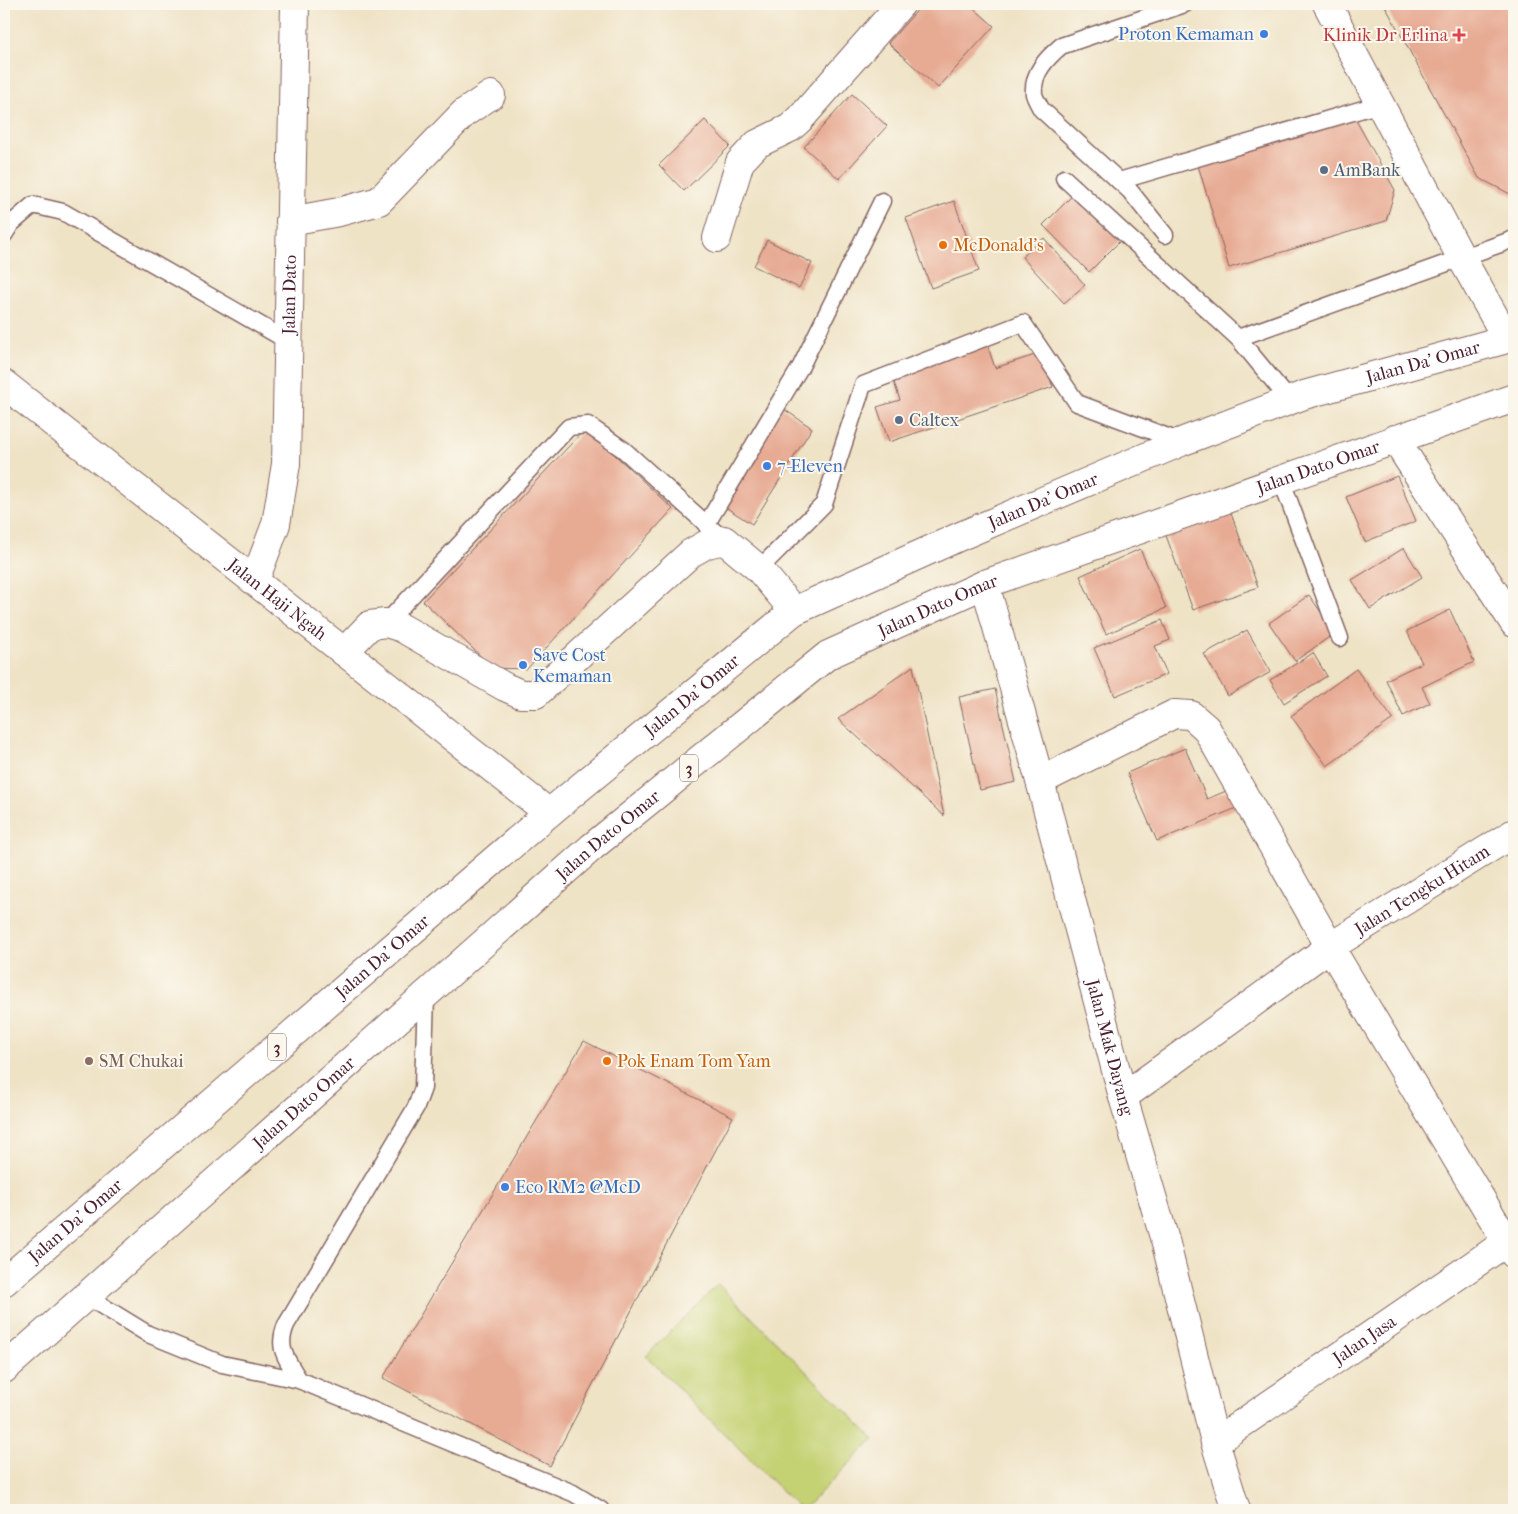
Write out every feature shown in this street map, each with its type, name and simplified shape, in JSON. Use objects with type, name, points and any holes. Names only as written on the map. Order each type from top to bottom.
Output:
[{"type":"main road","name":"Jalan Dato","points":[[255,580],[276,524],[286,464],[295,4]]},
{"type":"main road","points":[[717,238],[740,162],[757,144],[790,128],[800,119],[901,4]]},
{"type":"main road","points":[[1327,4],[1461,257],[1511,338]]},
{"type":"main road","points":[[290,221],[339,212],[379,201],[464,113],[491,95]]},
{"type":"main road","name":"Jalan Da' Omar","points":[[4,1282],[549,813],[794,611],[963,535],[1181,442],[1304,396],[1511,338]]},
{"type":"main road","name":"Jalan Haji Ngah","points":[[4,384],[549,813]]},
{"type":"main road","name":"Jalan Dato Omar","points":[[4,1369],[592,848],[828,655],[985,584],[1514,398]]},
{"type":"main road","points":[[1395,439],[1514,623]]},
{"type":"main road","points":[[344,652],[370,625],[386,623],[402,628],[505,688],[521,694],[536,694],[691,553],[708,544],[715,532],[759,569],[794,611]]},
{"type":"main road","name":"Jalan Mak Dayang","points":[[985,584],[1040,781],[1123,1097],[1166,1244],[1215,1442],[1236,1510]]},
{"type":"main road","points":[[1040,781],[1174,714],[1191,715],[1206,728],[1330,947],[1512,1244]]},
{"type":"main road","name":"Jalan Tengku Hitam","points":[[1123,1097],[1330,947],[1514,833]]},
{"type":"main road","name":"Jalan Jasa","points":[[1215,1442],[1512,1244]]},
{"type":"lane","points":[[1165,235],[1130,191],[1041,109],[1034,94],[1036,76],[1047,58],[1061,46],[1185,4]]},
{"type":"lane","points":[[1119,181],[1380,104]]},
{"type":"lane","points":[[1064,178],[1238,338],[1290,401]]},
{"type":"lane","points":[[386,623],[570,427],[588,425],[624,450],[715,532],[801,366],[882,201]]},
{"type":"lane","points":[[4,235],[11,224],[33,205],[63,212],[288,341]]},
{"type":"lane","points":[[1238,338],[1514,239]]},
{"type":"lane","points":[[759,569],[824,504],[863,385],[1023,323],[1076,403],[1181,442]]},
{"type":"lane","points":[[1281,479],[1340,638]]},
{"type":"lane","points":[[299,1380],[284,1354],[281,1338],[286,1325],[416,1107],[423,1088],[426,996]]},
{"type":"lane","points":[[86,1296],[148,1334],[222,1364],[299,1380],[573,1493],[601,1510]]},
{"type":"green space","points":[[718,1284],[874,1439],[803,1510],[646,1356]]},
{"type":"building","points":[[923,4],[969,4],[994,26],[938,88],[888,43]]},
{"type":"building","points":[[1384,4],[1510,4],[1514,12],[1514,196],[1479,178]]},
{"type":"building","points":[[852,94],[887,126],[839,179],[804,147]]},
{"type":"building","points":[[1353,115],[1395,190],[1386,221],[1229,268],[1197,162]]},
{"type":"building","points":[[705,120],[730,146],[684,191],[659,165]]},
{"type":"building","points":[[1074,194],[1120,241],[1089,272],[1043,225]]},
{"type":"building","name":"McDonald's","points":[[954,201],[979,271],[931,288],[906,218]]},
{"type":"building","points":[[1044,238],[1085,285],[1064,303],[1022,257]]},
{"type":"building","points":[[767,240],[812,263],[799,288],[754,266]]},
{"type":"building","points":[[984,335],[995,368],[1041,353],[1053,387],[889,442],[877,407],[900,400],[889,367]]},
{"type":"building","name":"7-Eleven","points":[[782,408],[812,428],[752,524],[722,505]]},
{"type":"building","points":[[586,428],[673,509],[527,669],[493,668],[423,601]]},
{"type":"building","points":[[1397,476],[1416,521],[1365,542],[1346,497]]},
{"type":"building","points":[[1229,508],[1258,587],[1193,610],[1164,530]]},
{"type":"building","points":[[1404,548],[1422,577],[1370,609],[1352,580]]},
{"type":"building","points":[[1140,549],[1166,608],[1106,634],[1080,576]]},
{"type":"building","points":[[1309,595],[1335,633],[1295,661],[1269,623]]},
{"type":"building","points":[[1450,610],[1474,662],[1422,687],[1430,703],[1403,716],[1386,680],[1422,663],[1407,631]]},
{"type":"building","points":[[1162,620],[1170,640],[1155,646],[1167,674],[1115,696],[1094,648]]},
{"type":"building","points":[[1247,630],[1271,672],[1228,696],[1204,654]]},
{"type":"building","points":[[1313,653],[1327,676],[1284,703],[1270,680]]},
{"type":"building","points":[[913,666],[944,816],[838,719]]},
{"type":"building","points":[[1356,669],[1393,719],[1327,766],[1291,716]]},
{"type":"building","points":[[995,689],[1016,782],[980,790],[959,697]]},
{"type":"building","points":[[1185,748],[1207,799],[1231,789],[1239,807],[1157,841],[1127,773]]},
{"type":"building","points":[[584,1041],[733,1117],[550,1466],[383,1378]]},
{"type":"place","name":"Proton Kemaman","points":[[1264,34]]},
{"type":"place","name":"Klinik Dr Erlina","points":[[1459,35]]},
{"type":"place","name":"AmBank","points":[[1324,170]]},
{"type":"place","name":"McDonald's","points":[[943,245]]},
{"type":"place","name":"Caltex","points":[[899,420]]},
{"type":"place","name":"7-Eleven","points":[[767,466]]},
{"type":"place","name":"Save Cost Kemaman","points":[[523,665]]},
{"type":"place","name":"SM Chukai","points":[[89,1061]]},
{"type":"place","name":"Pok Enam Tom Yam","points":[[607,1061]]},
{"type":"place","name":"Eco RM2 @McD","points":[[505,1187]]}]
